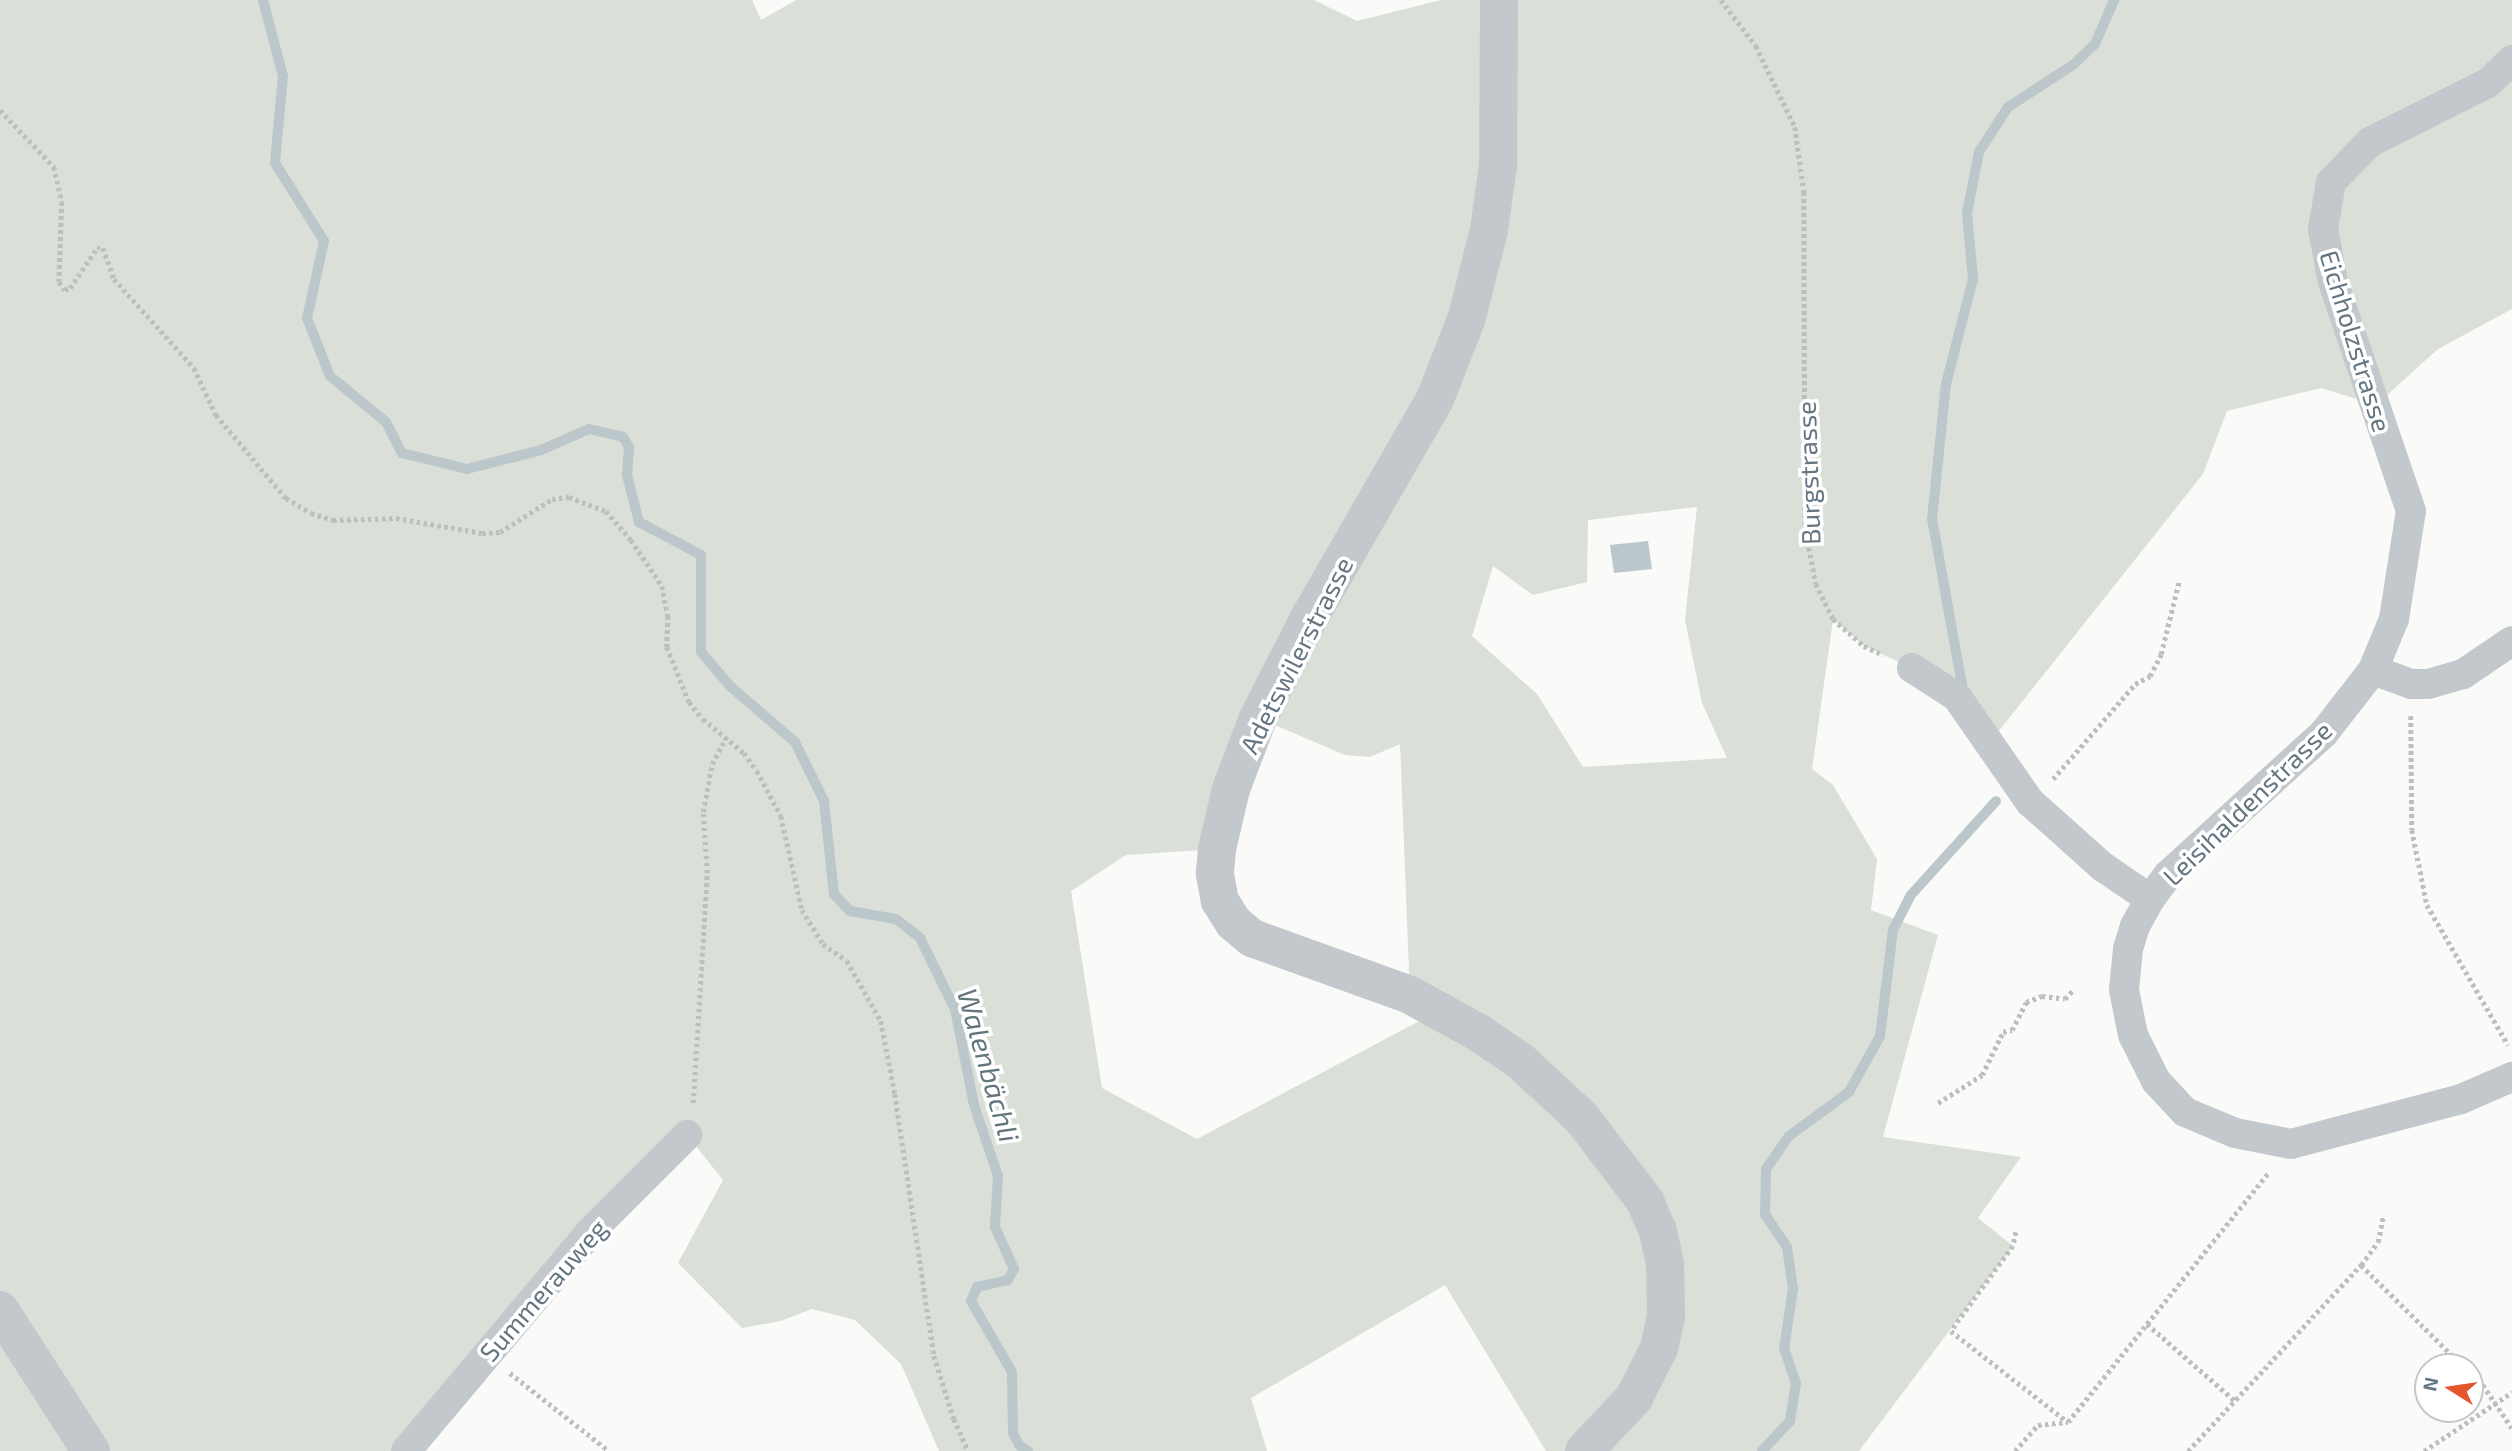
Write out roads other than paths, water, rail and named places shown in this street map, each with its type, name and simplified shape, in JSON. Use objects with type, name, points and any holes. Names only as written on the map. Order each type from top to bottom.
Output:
[{"type":"street","name":"Adetswilerstrasse","points":[[1499,0],[1498,165],[1489,230],[1467,317],[1435,399],[1309,618],[1258,718],[1231,789],[1217,849],[1215,874],[1220,901],[1234,923],[1252,938],[1409,995],[1479,1033],[1520,1061],[1581,1117],[1646,1201],[1658,1231],[1666,1276],[1666,1316],[1659,1348],[1634,1398],[1584,1451]]},
{"type":"street","name":"Eichholzstrasse","points":[[2373,670],[2394,619],[2411,512],[2333,282],[2323,229],[2331,181],[2370,142],[2488,83],[2512,61]]},
{"type":"street","points":[[2373,670],[2411,684],[2429,684],[2463,674],[2512,641]]},
{"type":"street","points":[[1912,668],[1956,696],[2030,802],[2103,867],[2150,899]]},
{"type":"street","name":"Leisihaldenstrasse","points":[[2373,670],[2324,733],[2168,875],[2150,899],[2135,926],[2128,949],[2124,990],[2133,1035],[2156,1081],[2185,1112],[2235,1133],[2291,1143],[2461,1099],[2512,1077]]},
{"type":"street","name":"Summerauweg","points":[[406,1451],[591,1231],[687,1135]]},
{"type":"street","points":[[0,1310],[91,1451]]},
{"type":"waterway","name":"Walenbächli","points":[[263,0],[283,76],[275,163],[324,241],[307,318],[330,376],[386,422],[402,453],[467,469],[541,450],[589,429],[623,437],[629,447],[627,475],[639,522],[701,555],[701,652],[731,687],[795,742],[824,801],[834,894],[850,911],[896,919],[920,938],[955,1009],[974,1105],[998,1176],[995,1227],[1014,1269],[1008,1280],[977,1287],[971,1301],[1012,1372],[1013,1433],[1019,1445],[1028,1451]]},
{"type":"waterway","points":[[1962,685],[1932,519],[1946,384],[1973,279],[1967,213],[1979,152],[2008,107],[2073,65],[2095,44],[2114,0]]},
{"type":"waterway","points":[[1762,1451],[1790,1421],[1796,1383],[1784,1349],[1793,1289],[1787,1247],[1765,1214],[1766,1169],[1789,1136],[1849,1092],[1880,1036],[1893,930],[1910,896],[1996,801]]}]
